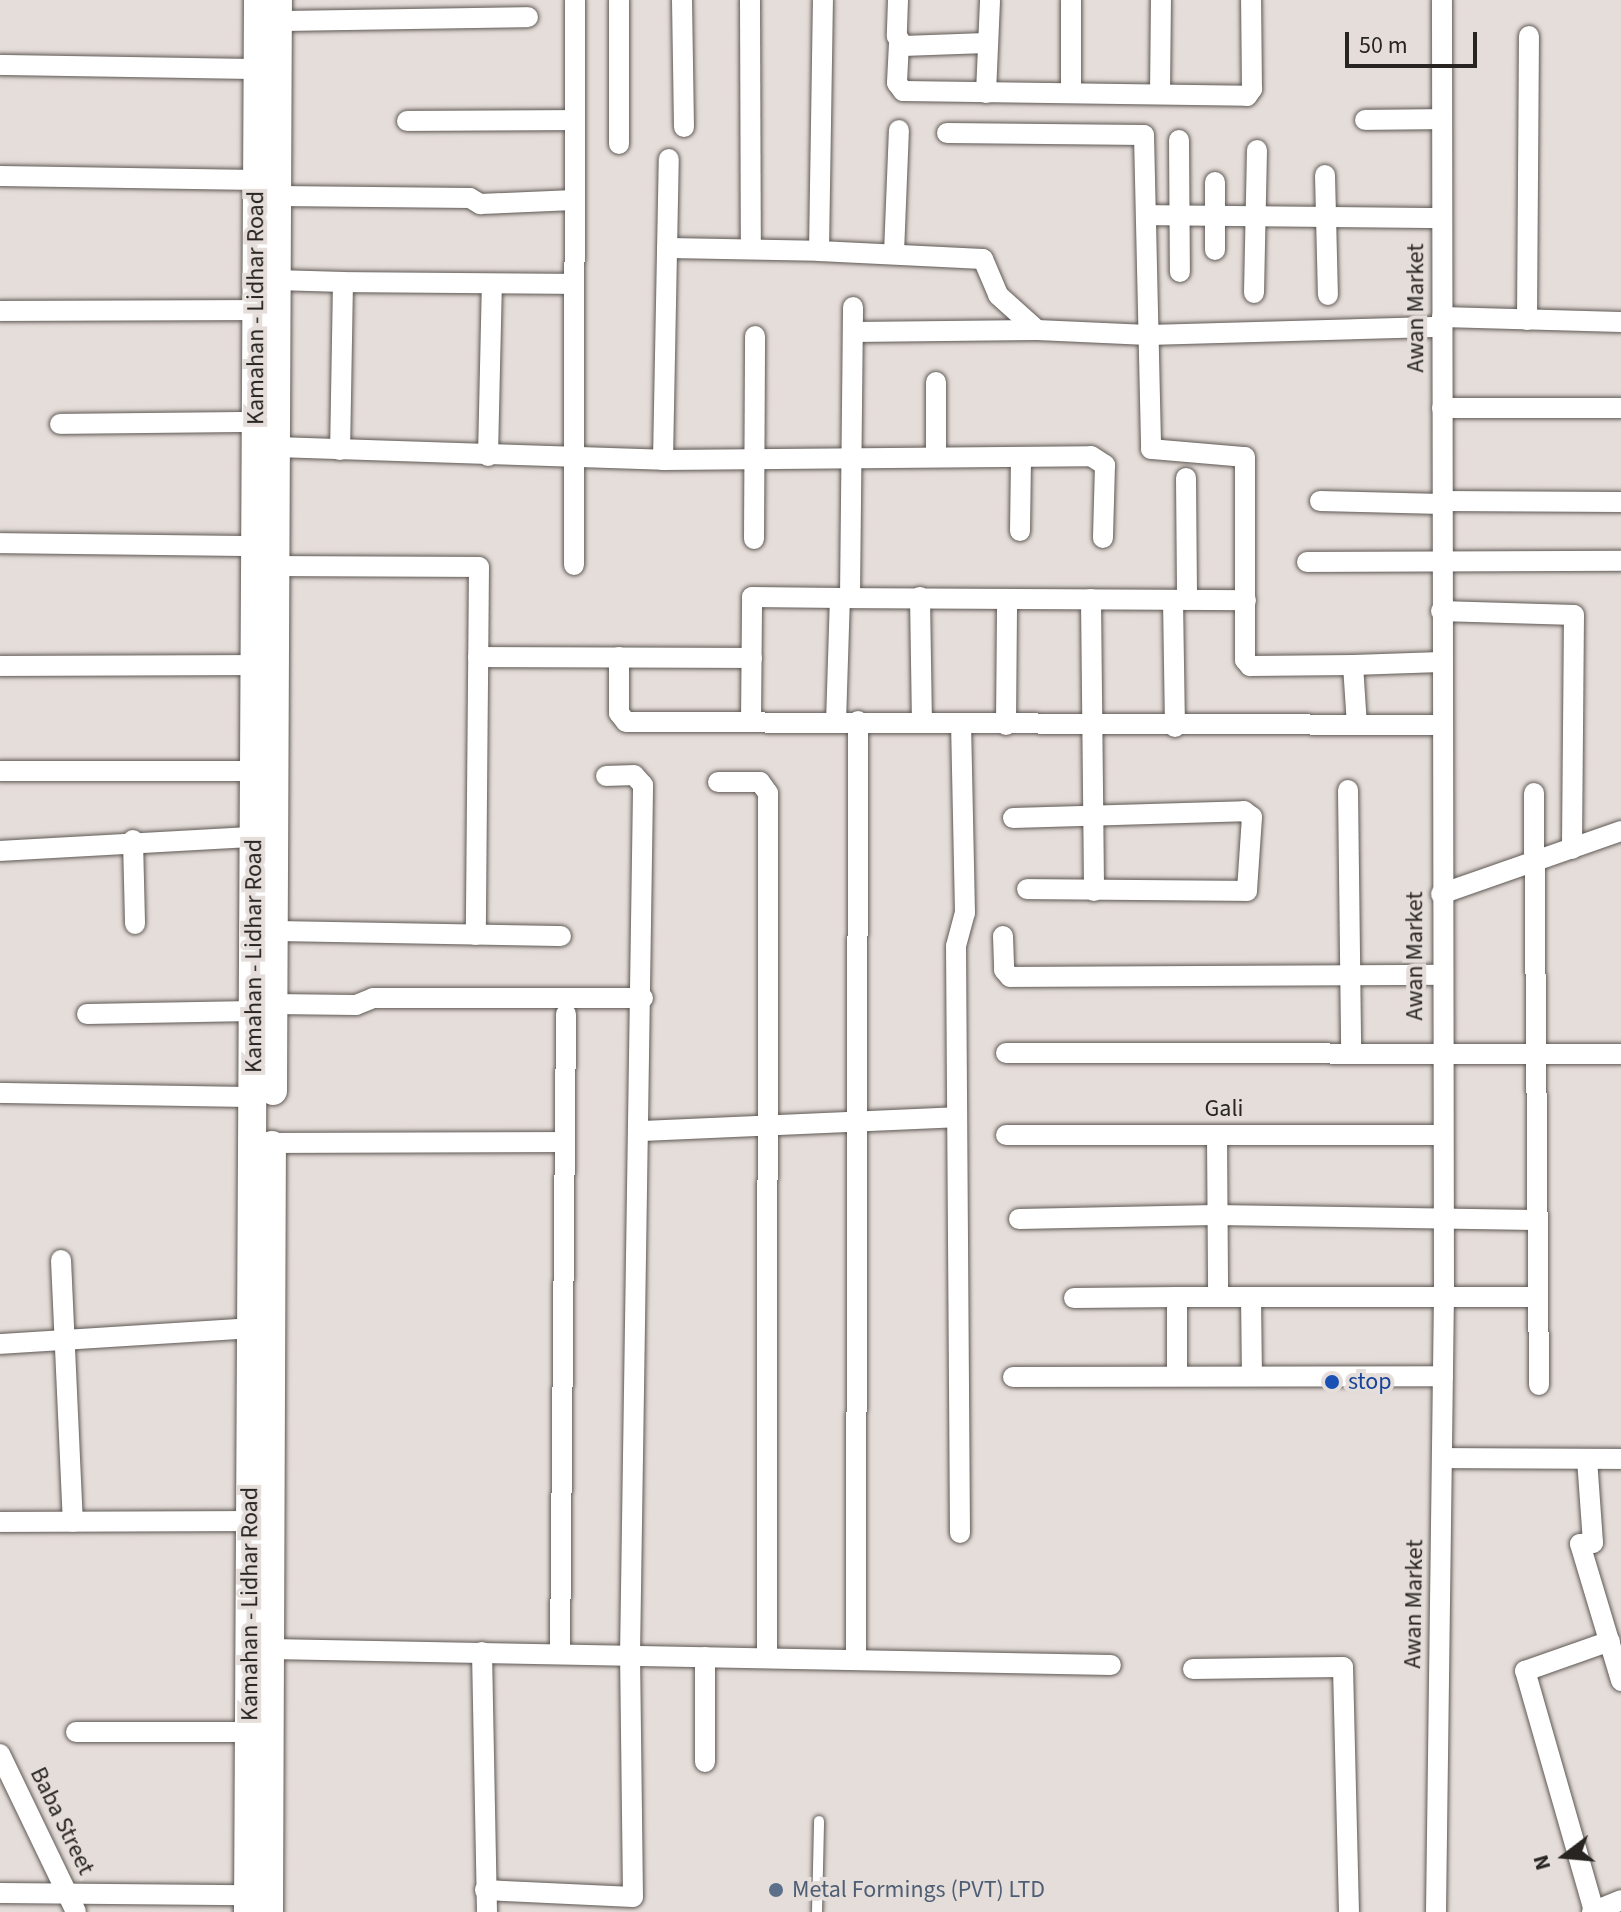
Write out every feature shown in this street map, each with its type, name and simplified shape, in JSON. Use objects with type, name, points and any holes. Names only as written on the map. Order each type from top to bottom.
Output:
[{"type":"main road","name":"Kamahan - Lidhar Road","points":[[255,1906],[270,1649],[272,1143],[254,837],[255,665],[276,447],[277,280],[258,69],[258,0]]},
{"type":"main road","name":"Kamahan - Lidhar Road","points":[[255,1906],[249,1732],[253,1097],[273,931],[265,556],[256,422],[256,310],[278,10]]},
{"type":"street","points":[[574,565],[575,0]]},
{"type":"street","points":[[619,0],[619,144]]},
{"type":"street","points":[[682,0],[684,127]]},
{"type":"street","points":[[750,0],[751,248]]},
{"type":"street","points":[[819,251],[823,0]]},
{"type":"street","points":[[898,0],[897,83],[903,91],[986,93],[1250,93],[1251,0]]},
{"type":"street","points":[[986,93],[990,0]]},
{"type":"street","points":[[1071,0],[1071,93]]},
{"type":"street","points":[[1160,93],[1161,0]]},
{"type":"street","name":"Awan Market","points":[[1436,1912],[1444,1295],[1440,975],[1442,0]]},
{"type":"street","points":[[278,10],[528,17]]},
{"type":"street","points":[[1527,320],[1529,36]]},
{"type":"street","points":[[899,43],[986,43]]},
{"type":"street","points":[[0,65],[258,69]]},
{"type":"street","points":[[1365,120],[1442,119]]},
{"type":"street","points":[[407,121],[574,120]]},
{"type":"street","points":[[894,253],[899,130]]},
{"type":"street","points":[[947,133],[1141,134],[1145,139],[1151,449],[1245,457],[1245,660],[1250,666],[1441,662]]},
{"type":"street","points":[[1179,140],[1180,272]]},
{"type":"street","points":[[1254,293],[1253,218],[1257,150]]},
{"type":"street","points":[[663,460],[669,159]]},
{"type":"street","points":[[1325,175],[1328,295]]},
{"type":"street","points":[[0,176],[470,198],[480,204],[574,200]]},
{"type":"street","points":[[1215,182],[1215,250]]},
{"type":"street","points":[[1146,215],[1327,220],[1442,218]]},
{"type":"street","points":[[667,248],[751,248],[983,259],[998,295],[1037,330]]},
{"type":"street","points":[[277,280],[574,284]]},
{"type":"street","points":[[340,450],[343,282]]},
{"type":"street","points":[[488,456],[492,285]]},
{"type":"street","points":[[836,723],[845,598],[853,307]]},
{"type":"street","points":[[0,311],[256,310]]},
{"type":"street","points":[[853,332],[1037,330],[1148,335],[1442,322],[1621,322]]},
{"type":"street","points":[[754,539],[755,336]]},
{"type":"street","points":[[936,382],[936,457]]},
{"type":"street","points":[[1442,408],[1621,408]]},
{"type":"street","points":[[60,424],[256,422]]},
{"type":"street","points":[[276,447],[574,459],[1099,459],[1105,465],[1103,538]]},
{"type":"street","points":[[1020,531],[1021,457]]},
{"type":"street","points":[[1175,727],[1186,478]]},
{"type":"street","points":[[1320,501],[1621,502]]},
{"type":"street","points":[[0,543],[479,567],[476,935]]},
{"type":"street","points":[[1307,562],[1621,561]]},
{"type":"street","points":[[751,722],[751,588],[845,598],[1246,600]]},
{"type":"street","points":[[920,597],[922,722]]},
{"type":"street","points":[[1006,725],[1007,599]]},
{"type":"street","points":[[1091,599],[1094,891]]},
{"type":"street","points":[[1441,611],[1574,615],[1572,849]]},
{"type":"street","points":[[478,657],[752,658]]},
{"type":"street","points":[[619,657],[620,719],[1175,727],[1441,725]]},
{"type":"street","points":[[0,666],[255,665]]},
{"type":"street","points":[[1353,665],[1357,725]]},
{"type":"street","points":[[856,1660],[858,721]]},
{"type":"street","points":[[960,1533],[956,946],[965,913],[961,724]]},
{"type":"street","points":[[0,771],[254,771]]},
{"type":"street","points":[[485,1890],[633,1897],[630,1656],[643,998],[643,785],[634,775],[606,776]]},
{"type":"street","points":[[718,782],[760,782],[768,793],[767,1658]]},
{"type":"street","points":[[1348,790],[1353,975],[1351,1052]]},
{"type":"street","points":[[1534,793],[1539,1385]]},
{"type":"street","points":[[1013,818],[1244,811],[1252,817],[1247,891],[1027,889]]},
{"type":"street","points":[[1441,894],[1621,831]]},
{"type":"street","points":[[0,851],[133,840],[254,837]]},
{"type":"street","points":[[133,840],[135,924]]},
{"type":"street","points":[[273,931],[561,936]]},
{"type":"street","points":[[1003,936],[1004,970],[1010,977],[1440,975]]},
{"type":"street","points":[[87,1014],[356,1005],[373,998],[643,998]]},
{"type":"street","points":[[560,1654],[566,1014]]},
{"type":"street","points":[[1006,1053],[1621,1054]]},
{"type":"street","points":[[0,1093],[253,1097]]},
{"type":"street","points":[[641,1131],[957,1117]]},
{"type":"street","name":"Gali","points":[[1006,1135],[1442,1135]]},
{"type":"street","points":[[1217,1135],[1215,1215],[1218,1297]]},
{"type":"street","points":[[272,1143],[565,1142]]},
{"type":"street","points":[[1019,1219],[1215,1215],[1537,1220]]},
{"type":"street","points":[[61,1260],[73,1522]]},
{"type":"street","points":[[1177,1297],[1177,1376]]},
{"type":"street","points":[[1251,1297],[1252,1375]]},
{"type":"street","points":[[1074,1298],[1538,1297]]},
{"type":"street","points":[[0,1344],[251,1328]]},
{"type":"street","points":[[1013,1377],[1443,1376]]},
{"type":"street","points":[[1442,1458],[1621,1459]]},
{"type":"street","points":[[1587,1459],[1593,1543],[1580,1544],[1621,1681]]},
{"type":"street","points":[[0,1522],[250,1521]]},
{"type":"street","points":[[1610,1641],[1525,1671],[1593,1912],[1621,1900]]},
{"type":"street","points":[[270,1649],[1111,1665]]},
{"type":"street","points":[[482,1652],[487,1912]]},
{"type":"street","points":[[705,1657],[705,1762]]},
{"type":"street","points":[[1193,1669],[1343,1667],[1349,1912]]},
{"type":"street","points":[[76,1732],[249,1732]]},
{"type":"street","name":"Baba Street","points":[[0,1754],[76,1912]]},
{"type":"street","points":[[0,1893],[67,1889],[255,1906]]},
{"type":"lane","points":[[817,1912],[819,1821]]},
{"type":"place","name":"stop","points":[[1332,1382]]},
{"type":"place","name":"Metal Formings (PVT) LTD","points":[[776,1890]]}]
